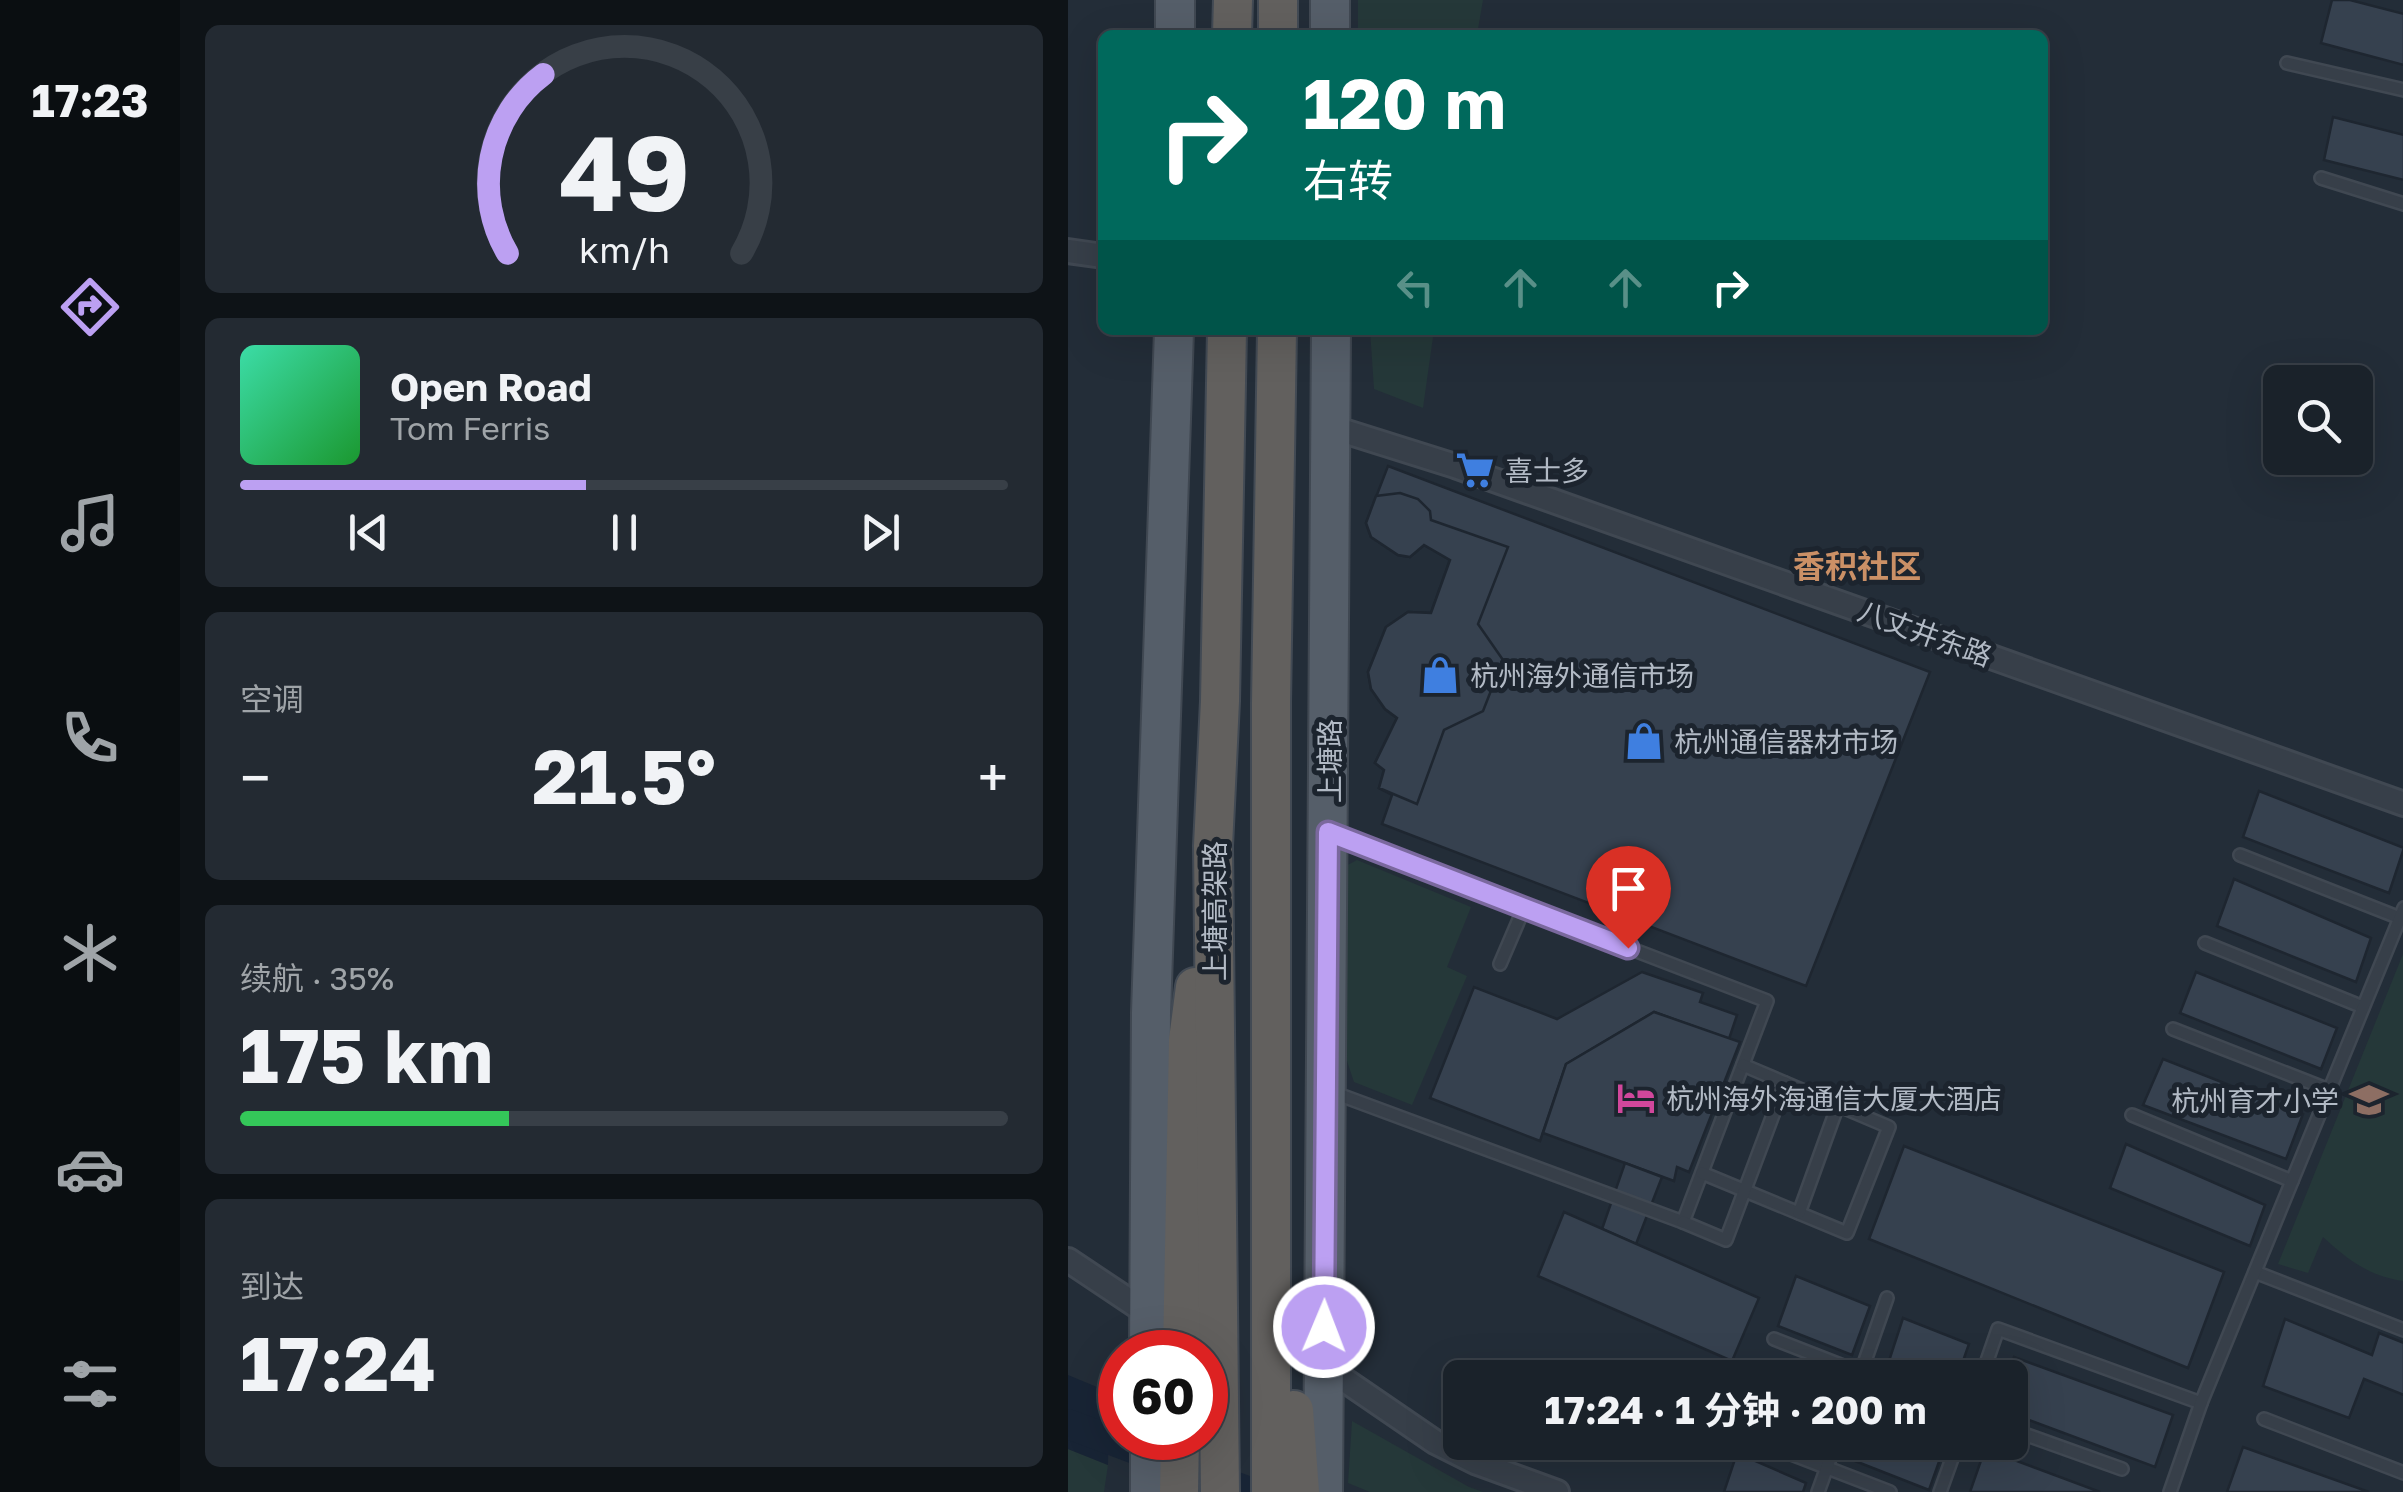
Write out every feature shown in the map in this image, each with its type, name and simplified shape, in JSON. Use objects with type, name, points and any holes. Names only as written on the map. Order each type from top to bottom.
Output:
[{"type":"highway","points":[[1232,30],[1233,0]]},
{"type":"highway","points":[[1278,0],[1278,30]]},
{"type":"highway","name":"上塘高架路","points":[[1220,1492],[1213,846],[1220,701],[1227,335]]},
{"type":"highway","name":"上塘高架路","points":[[1271,1492],[1270,886],[1277,335]]},
{"type":"highway","points":[[1182,1330],[1188,1040],[1213,846]]},
{"type":"highway","points":[[1270,886],[1291,1088],[1294,1430],[1316,1486]]},
{"type":"highway","points":[[1179,1492],[1180,1460]]},
{"type":"main road","points":[[1175,0],[1175,30]]},
{"type":"main road","points":[[1330,0],[1330,30]]},
{"type":"main road","points":[[1149,1330],[1150,1013],[1174,335]]},
{"type":"main road","name":"上塘路","points":[[1316,1486],[1324,1366],[1331,335]]},
{"type":"main road","points":[[1150,1460],[1150,1492]]},
{"type":"street","points":[[1068,251],[1098,255]]},
{"type":"street","name":"八丈井东路","points":[[1332,427],[1473,472],[2404,804]]},
{"type":"street","points":[[1068,1260],[1149,1314]]},
{"type":"street","points":[[1324,1366],[1434,1442],[1475,1462],[1557,1492]]},
{"type":"lane","points":[[2287,63],[2404,90]]},
{"type":"lane","points":[[2321,178],[2404,204]]},
{"type":"lane","points":[[1328,832],[1767,1001],[1683,1222]]},
{"type":"lane","points":[[2170,1492],[2201,1403],[2402,913],[2240,855]]},
{"type":"lane","points":[[1500,964],[1524,908]]},
{"type":"lane","points":[[2205,943],[2363,1007]]},
{"type":"lane","points":[[2172,1029],[2329,1090]]},
{"type":"lane","points":[[1702,1173],[1847,1232],[1889,1127],[1743,1065]]},
{"type":"lane","points":[[1326,1090],[1726,1240],[1785,1083]]},
{"type":"lane","points":[[1799,1213],[1838,1106]]},
{"type":"lane","points":[[2132,1116],[2292,1181]]},
{"type":"lane","points":[[2255,1272],[2404,1330]]},
{"type":"lane","points":[[1865,1360],[1887,1298]]},
{"type":"lane","points":[[1987,1360],[1998,1328],[2201,1403]]},
{"type":"lane","points":[[1774,1340],[1823,1360]]},
{"type":"lane","points":[[2264,1419],[2404,1474]]},
{"type":"lane","points":[[2028,1435],[2122,1469]]},
{"type":"lane","points":[[1806,1460],[1890,1492]]},
{"type":"lane","points":[[1818,1492],[1830,1460]]},
{"type":"lane","points":[[1940,1492],[1952,1460]]},
{"type":"shaded area","points":[[1358,0],[1483,0],[1478,30],[1358,30]]},
{"type":"shaded area","points":[[1370,335],[1433,335],[1423,408],[1374,389]]},
{"type":"shaded area","points":[[1357,860],[1471,907],[1447,967],[1467,976],[1412,1105],[1354,1082],[1347,1061],[1344,867]]},
{"type":"shaded area","name":"杭州育才小学","points":[[2403,954],[2403,1281],[2360,1266],[2323,1237],[2308,1273],[2278,1264]]},
{"type":"shaded area","points":[[1352,1421],[1483,1492],[1370,1492],[1348,1483]]},
{"type":"shaded area","points":[[1068,1449],[1108,1465],[1104,1492],[1068,1492]]},
{"type":"water","points":[[1068,1375],[1098,1387],[1098,1460],[1108,1460],[1108,1465],[1068,1449]]},
{"type":"building","points":[[2332,0],[2350,0],[2404,14],[2404,65],[2321,43]]},
{"type":"building","points":[[2333,117],[2404,135],[2404,180],[2324,160]]},
{"type":"building","name":"杭州通信器材市场","points":[[1388,466],[1930,672],[1806,986],[1382,824],[1392,795],[1379,788],[1384,770],[1375,763],[1397,718],[1371,689],[1368,672],[1386,627],[1408,612],[1431,613],[1450,560],[1424,545],[1410,557],[1398,555],[1371,537],[1366,523]]},
{"type":"building","points":[[1400,493],[1418,499],[1430,511],[1431,520],[1508,547],[1478,624],[1503,660],[1483,711],[1444,730],[1417,804],[1379,788],[1384,770],[1375,763],[1397,718],[1371,689],[1368,672],[1386,627],[1408,612],[1431,613],[1450,560],[1424,545],[1410,557],[1398,555],[1371,537],[1366,523],[1376,496]]},
{"type":"building","points":[[2259,791],[2404,848],[2389,893],[2243,837]]},
{"type":"building","points":[[2234,879],[2371,938],[2356,982],[2217,926]]},
{"type":"building","points":[[1642,972],[1703,993],[1700,1002],[1737,1015],[1729,1039],[1654,1012],[1566,1064],[1540,1141],[1430,1098],[1474,987],[1557,1019]]},
{"type":"building","points":[[2196,972],[2337,1028],[2321,1069],[2180,1013]]},
{"type":"building","name":"杭州海外海通信大厦大酒店","points":[[1654,1012],[1740,1042],[1689,1172],[1677,1167],[1674,1181],[1543,1133],[1566,1064]]},
{"type":"building","points":[[2163,1059],[2303,1114],[2286,1159],[2143,1105]]},
{"type":"building","points":[[2126,1144],[2265,1205],[2250,1246],[2110,1188]]},
{"type":"building","points":[[1904,1146],[2224,1272],[2188,1368],[1869,1239]]},
{"type":"building","points":[[1625,1163],[1662,1177],[1636,1244],[1602,1229]]},
{"type":"building","points":[[1564,1212],[1759,1298],[1730,1360],[1538,1276]]},
{"type":"building","points":[[1796,1276],[1870,1306],[1852,1355],[1778,1326]]},
{"type":"building","points":[[1903,1318],[1969,1344],[1963,1360],[1889,1360]]},
{"type":"building","points":[[2285,1319],[2372,1355],[2379,1333],[2404,1343],[2404,1395],[2364,1379],[2349,1418],[2263,1386]]},
{"type":"building","points":[[2028,1362],[2173,1415],[2155,1467],[2028,1420]]},
{"type":"building","points":[[2243,1447],[2369,1492],[2227,1492]]},
{"type":"building","points":[[1735,1460],[1753,1460],[1806,1483],[1803,1492],[1724,1492]]},
{"type":"building","points":[[1855,1460],[1940,1460],[1929,1490]]},
{"type":"building","points":[[1981,1460],[2014,1460],[2100,1492],[1970,1492]]},
{"type":"waterway","points":[[1068,1424],[1250,1492]]},
{"type":"place","name":"喜士多","points":[[1475,470]]},
{"type":"place","name":"杭州海外通信市场","points":[[1440,675]]},
{"type":"place","name":"杭州通信器材市场","points":[[1644,741]]},
{"type":"place","name":"杭州海外海通信大厦大酒店","points":[[1636,1098]]},
{"type":"place","name":"杭州育才小学","points":[[2369,1100]]},
{"type":"district","name":"香积社区","points":[[1857,566]]},
{"type":"route","points":[[1324,1327],[1328,832],[1628,948]]}]
